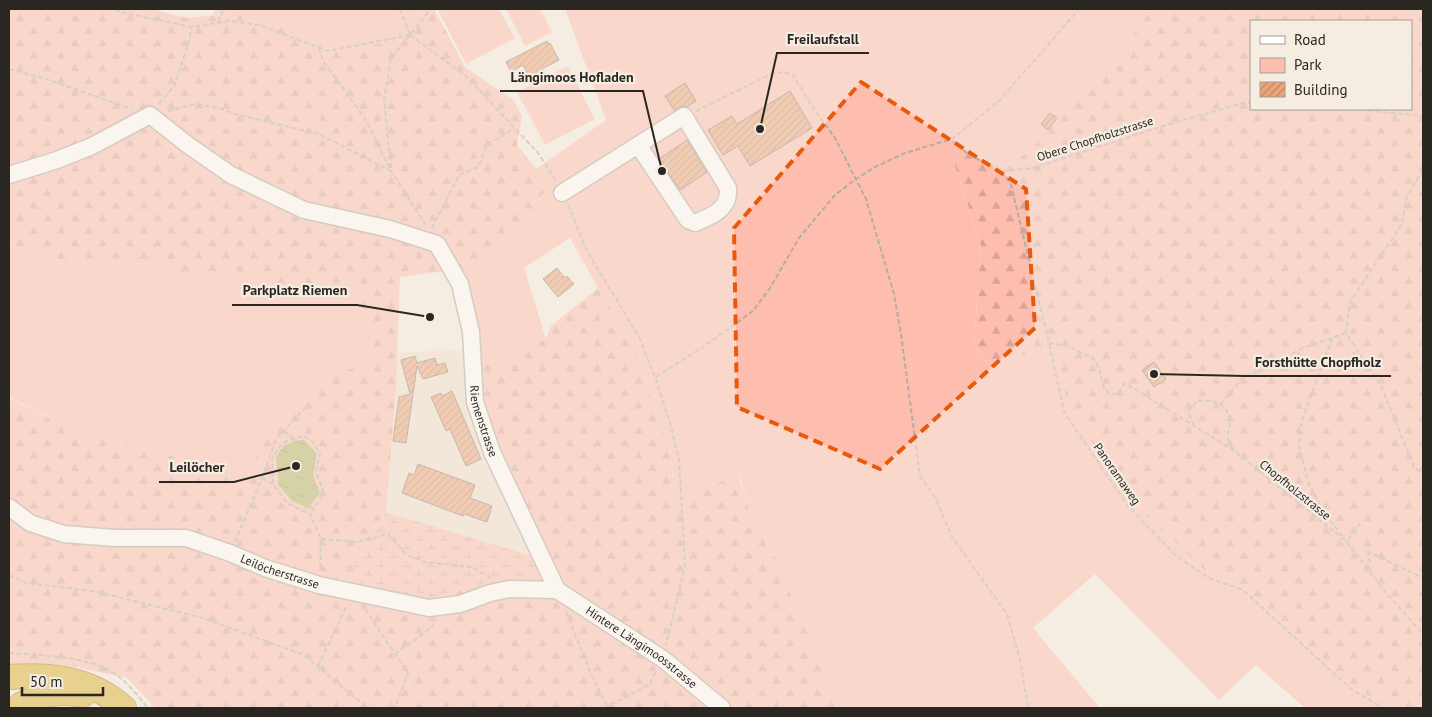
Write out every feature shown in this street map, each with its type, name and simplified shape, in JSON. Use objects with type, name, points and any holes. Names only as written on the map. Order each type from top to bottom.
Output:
[{"type":"highway","points":[[9,677],[50,676],[80,682],[105,694],[124,708]]},
{"type":"highway","points":[[16,708],[41,696],[65,692],[92,698],[110,708]]},
{"type":"street","points":[[9,175],[57,160],[92,146],[150,115],[188,145],[232,175],[304,210],[434,238]]},
{"type":"street","points":[[562,193],[638,145],[684,116],[728,188],[729,198],[722,208],[707,218],[695,223],[688,220],[638,145]]},
{"type":"street","name":"Riemenstrasse","points":[[434,238],[460,284],[470,332],[475,402],[492,452],[557,590]]},
{"type":"street","name":"Leilöcherstrasse","points":[[9,507],[30,523],[64,534],[115,538],[186,538],[230,553],[265,568],[319,585],[429,608],[444,608],[509,589],[557,590]]},
{"type":"street","name":"Hintere Längimoosstrasse","points":[[557,590],[662,659],[722,708]]},
{"type":"path","points":[[115,9],[120,12],[192,27],[229,21],[258,25],[328,51],[410,35]]},
{"type":"path","points":[[218,22],[224,9]]},
{"type":"path","points":[[400,9],[410,35]]},
{"type":"path","points":[[392,171],[384,99],[390,58],[431,9]]},
{"type":"path","points":[[557,590],[606,708],[649,685],[662,659],[685,566],[679,458],[656,377],[703,347],[753,311],[770,288],[799,238],[835,196],[875,167],[906,153],[952,139],[1000,100],[1079,9]]},
{"type":"path","points":[[150,115],[174,86],[192,27]]},
{"type":"path","points":[[319,48],[323,61],[364,117],[392,171],[434,238]]},
{"type":"path","points":[[9,69],[46,79],[150,115],[196,104],[219,108],[235,114],[320,134],[392,171]]},
{"type":"path","points":[[684,116],[771,74],[782,72],[793,75],[835,138],[866,199],[894,294],[920,476],[934,497],[952,537],[1007,614],[1020,660],[1028,708]]},
{"type":"path","name":"Obere Chopfholzstrasse","points":[[952,139],[969,155],[1002,170],[1033,168],[1173,123],[1243,103],[1250,103]]},
{"type":"path","points":[[1363,110],[1423,116]]},
{"type":"path","points":[[434,238],[459,175],[478,167],[487,144],[515,129]]},
{"type":"path","name":"Panoramaweg","points":[[1002,170],[1011,186],[1050,343],[1064,412],[1127,505],[1176,556],[1209,578],[1243,590],[1351,689],[1383,708]]},
{"type":"path","points":[[1423,170],[1407,196],[1402,224],[1350,302],[1346,333],[1382,388],[1414,467],[1423,474]]},
{"type":"path","points":[[1221,404],[1244,376],[1260,372],[1302,348],[1346,333]]},
{"type":"path","points":[[1332,338],[1302,420],[1299,446],[1308,482],[1323,511],[1347,542],[1360,523]]},
{"type":"path","name":"Chopfholzstrasse","points":[[1050,343],[1068,346],[1094,360],[1100,371],[1104,388],[1110,395],[1118,393],[1124,383],[1232,450],[1347,542],[1388,594],[1423,634]]},
{"type":"path","points":[[1194,426],[1188,412],[1197,401],[1211,400],[1221,404],[1229,412],[1230,425],[1228,437],[1232,450]]},
{"type":"path","points":[[230,553],[262,478],[276,439],[308,405]]},
{"type":"path","points":[[284,430],[294,439]]},
{"type":"path","points":[[273,484],[272,459],[282,443],[303,436],[312,441],[320,453],[316,472],[324,493],[310,514]]},
{"type":"path","points":[[262,478],[273,484],[288,504],[310,514],[321,539],[319,585]]},
{"type":"path","points":[[321,539],[357,542],[388,534],[407,555],[425,562],[472,566],[509,589]]},
{"type":"path","points":[[1367,568],[1370,561],[1367,551],[1423,578]]},
{"type":"path","points":[[9,575],[27,583],[98,592],[203,618],[304,655],[365,706],[373,708]]},
{"type":"path","points":[[318,667],[353,592]]},
{"type":"path","points":[[353,592],[408,673],[395,708]]},
{"type":"path","points":[[395,654],[432,628],[444,608]]},
{"type":"highlighted area","points":[[861,82],[1026,189],[1035,328],[880,469],[737,407],[734,228]]},
{"type":"shaded area","points":[[468,350],[546,560],[386,512],[398,352]]},
{"type":"green space","points":[[9,9],[152,9],[188,18],[235,13],[263,24],[291,29],[329,49],[373,46],[406,35],[419,9],[434,9],[465,67],[513,100],[522,116],[517,145],[549,185],[502,251],[461,272],[446,271],[400,277],[396,387],[386,512],[350,560],[441,595],[486,583],[538,586],[546,560],[499,453],[478,394],[477,369],[546,339],[551,326],[598,288],[630,339],[670,448],[675,499],[738,475],[752,517],[781,568],[795,606],[818,653],[838,708],[155,708],[127,678],[76,667],[9,667],[9,398],[79,433],[248,475],[261,444],[278,416],[314,385],[340,372],[370,363],[373,330],[363,326],[361,281],[314,285],[306,303],[266,293],[266,279],[222,269],[210,280],[155,264],[60,261],[9,243]],"holes":[[[303,439],[317,454],[313,475],[320,493],[308,508]]]},
{"type":"green space","points":[[216,9],[419,9],[406,35],[373,46],[329,49],[291,29],[263,24],[235,13],[212,15]]},
{"type":"green space","points":[[499,9],[515,38],[466,64],[438,10]]},
{"type":"green space","points":[[506,9],[540,9],[552,32],[525,46]]},
{"type":"green space","points":[[565,9],[1154,9],[1147,15],[1092,90],[1066,103],[1043,139],[1010,166],[949,148],[981,245],[974,344],[985,361],[1056,350],[1068,406],[1211,576],[1245,588],[1353,687],[1389,708],[1305,708],[1256,665],[1219,700],[1095,574],[1033,628],[1100,708],[838,708],[818,653],[795,606],[781,568],[752,517],[739,475],[675,499],[670,448],[630,339],[570,238],[524,268],[546,339],[477,369],[461,272],[549,185],[536,169],[606,120]]},
{"type":"green space","points":[[1154,9],[1423,9],[1423,708],[1389,708],[1353,687],[1245,588],[1211,576],[1131,501],[1068,406],[1056,350],[985,361],[974,344],[981,245],[949,148],[1010,166],[1043,139],[1066,103],[1092,90],[1147,15]]},
{"type":"green space","points":[[568,66],[595,119],[545,145],[517,92]]},
{"type":"green space","points":[[9,243],[60,261],[155,264],[210,280],[221,269],[266,279],[306,303],[313,285],[361,281],[363,326],[373,329],[370,363],[340,372],[314,385],[278,416],[261,444],[248,475],[79,433],[9,397]]},
{"type":"green space","points":[[386,512],[546,560],[538,586],[486,583],[441,595],[366,588],[349,560]]},
{"type":"water","points":[[303,439],[317,454],[313,475],[320,493],[308,508],[292,501],[279,486],[276,457],[284,445]]},
{"type":"building","points":[[547,41],[559,60],[542,69],[544,72],[530,79],[523,65],[511,72],[506,62]]},
{"type":"building","points":[[685,83],[696,101],[687,107],[683,106],[674,110],[665,96]]},
{"type":"building","points":[[790,91],[812,128],[750,166],[738,146],[723,155],[708,130],[732,116],[737,124]]},
{"type":"building","points":[[1050,113],[1057,118],[1048,130],[1041,124]]},
{"type":"building","points":[[687,140],[707,172],[680,190],[659,159]]},
{"type":"building","points":[[557,268],[565,278],[567,276],[574,284],[558,297],[543,279]]},
{"type":"building","points":[[415,356],[417,363],[435,358],[437,365],[445,363],[448,372],[423,379],[417,366],[406,443],[393,441],[399,397],[410,394],[401,360]]},
{"type":"building","points":[[1154,362],[1166,379],[1154,387],[1142,370]]},
{"type":"building","points":[[452,391],[481,459],[466,466],[450,429],[446,431],[431,397],[441,393],[442,396]]},
{"type":"building","points":[[418,464],[475,485],[470,498],[492,506],[487,522],[464,514],[463,516],[402,493],[409,473],[414,475]]},
{"type":"place","name":"Freilaufstall","points":[[760,129]]},
{"type":"place","name":"Längimoos Hofladen","points":[[662,171]]},
{"type":"place","name":"Parkplatz Riemen","points":[[430,317]]},
{"type":"place","name":"Forsthütte Chopfholz","points":[[1154,374]]},
{"type":"place","name":"Leilöcher","points":[[296,466]]}]
